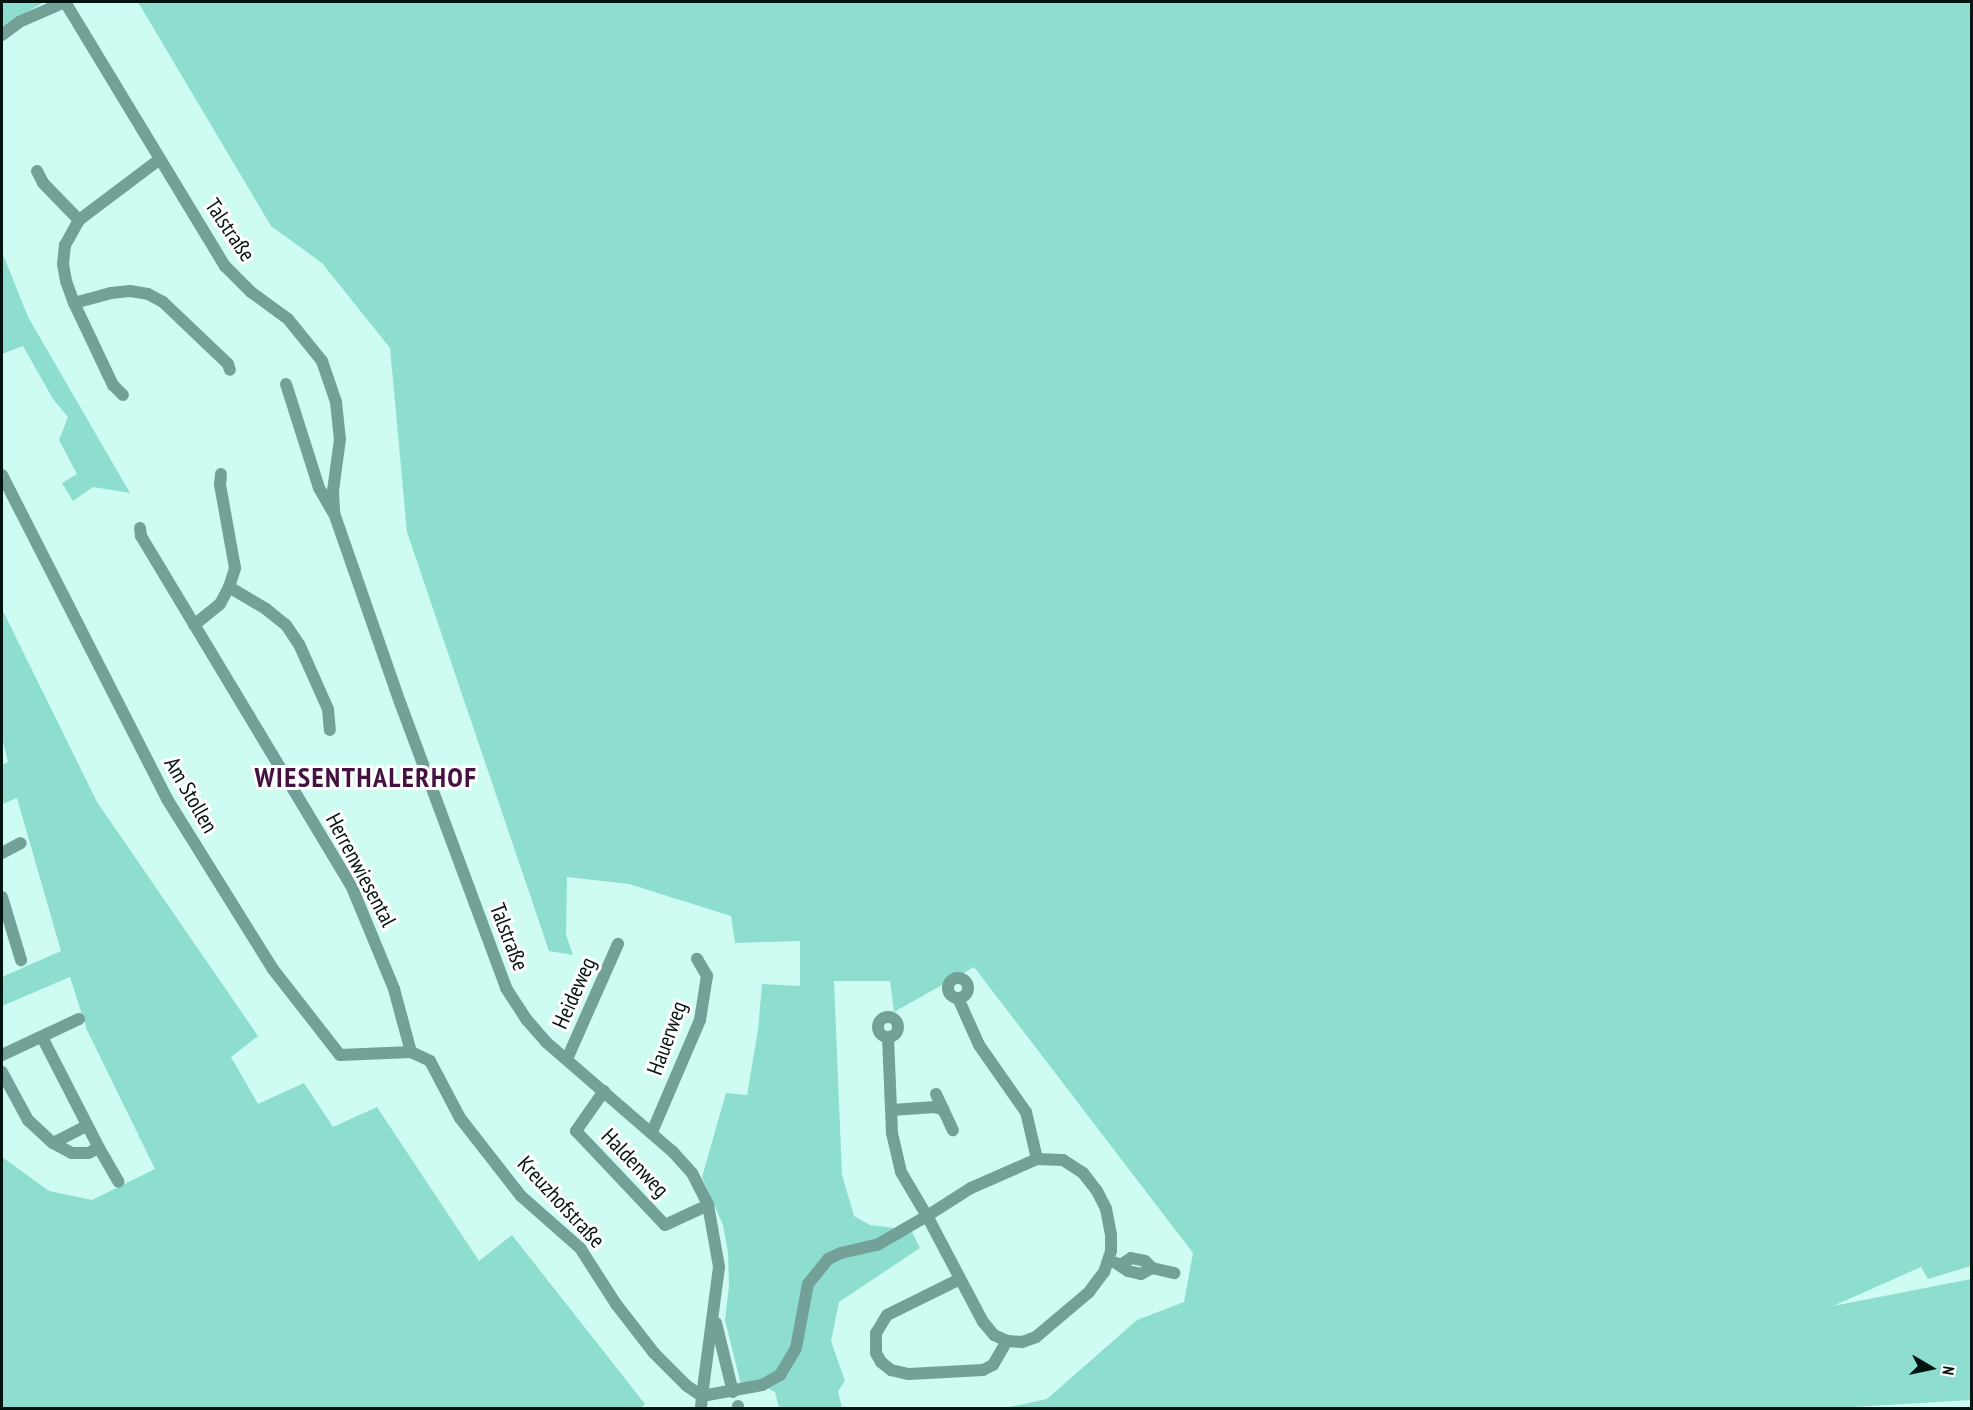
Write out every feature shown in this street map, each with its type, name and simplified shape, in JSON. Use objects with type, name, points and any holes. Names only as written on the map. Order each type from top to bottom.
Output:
[{"type":"street","points":[[2,35],[19,22],[65,2]]},
{"type":"street","name":"Talstraße","points":[[65,2],[225,266],[251,292],[288,319],[322,361],[336,402],[340,439],[333,491],[334,513]]},
{"type":"street","points":[[123,395],[113,385],[74,303],[63,264],[65,245],[79,220],[160,159]]},
{"type":"street","points":[[37,171],[43,183],[79,220]]},
{"type":"street","points":[[74,303],[111,293],[148,294],[163,302],[182,319],[228,364],[230,370]]},
{"type":"street","name":"Talstraße","points":[[286,384],[318,488],[334,513],[401,705],[506,988],[527,1020],[546,1042],[652,1132],[692,1173],[708,1205],[719,1267],[702,1402]]},
{"type":"street","points":[[195,625],[220,604],[235,568],[234,550],[220,485],[221,474]]},
{"type":"street","name":"Am Stollen","points":[[2,475],[167,799],[272,968],[340,1055],[411,1052]]},
{"type":"street","name":"Herrenwiesental","points":[[140,528],[141,536],[355,894],[394,989],[411,1052]]},
{"type":"street","points":[[229,587],[266,609],[292,635],[328,709],[330,730]]},
{"type":"street","points":[[2,853],[21,843]]},
{"type":"street","points":[[2,897],[7,934],[21,960]]},
{"type":"street","name":"Heideweg","points":[[567,1059],[618,944]]},
{"type":"street","name":"Hauerweg","points":[[652,1132],[700,1020],[707,976],[697,959]]},
{"type":"street","points":[[958,998],[979,1045],[1026,1112],[1037,1159]]},
{"type":"street","points":[[2,1055],[79,1019]]},
{"type":"street","points":[[42,1037],[87,1126],[119,1182]]},
{"type":"street","points":[[888,1037],[892,1132],[901,1172],[927,1216],[974,1311],[994,1335],[1007,1341],[1022,1342],[1036,1337],[1097,1284],[1115,1263],[1131,1258],[1144,1261],[1152,1268],[1174,1273]]},
{"type":"street","name":"Kreuzhofstraße","points":[[411,1052],[430,1061],[460,1118],[521,1196],[580,1248],[610,1296],[654,1353],[702,1402]]},
{"type":"street","points":[[2,1072],[28,1120],[53,1143],[72,1153],[88,1153],[99,1148]]},
{"type":"street","name":"Haldenweg","points":[[604,1091],[576,1131],[665,1225],[708,1205]]},
{"type":"street","points":[[936,1094],[953,1130]]},
{"type":"street","points":[[891,1110],[935,1107],[944,1110]]},
{"type":"street","points":[[53,1143],[87,1126]]},
{"type":"street","points":[[702,1402],[768,1382],[780,1375],[796,1348],[804,1294],[813,1275],[828,1259],[841,1253],[877,1245],[971,1188],[1037,1159],[1063,1160],[1083,1173],[1097,1191],[1109,1219],[1115,1263]]},
{"type":"street","points":[[960,1279],[887,1315],[879,1325],[874,1341],[881,1362],[891,1370],[909,1374],[983,1370],[993,1365],[1007,1341]]},
{"type":"street","name":"Talstraße","points":[[714,1316],[733,1392]]},
{"type":"green space","points":[[2,2],[44,2],[2,27]]},
{"type":"green space","points":[[138,2],[1971,2],[1971,1266],[1928,1279],[1921,1267],[1833,1306],[1971,1279],[1971,1400],[1838,1408],[1005,1408],[1047,1399],[1137,1320],[1184,1302],[1193,1253],[974,967],[894,1012],[890,981],[834,981],[842,1175],[854,1216],[870,1225],[911,1230],[920,1248],[839,1302],[831,1341],[845,1381],[838,1391],[842,1408],[779,1408],[775,1392],[754,1381],[741,1385],[725,1320],[729,1286],[728,1252],[723,1225],[702,1177],[726,1093],[747,1095],[758,1030],[762,984],[800,986],[800,941],[735,943],[731,916],[629,884],[567,877],[566,935],[573,955],[549,951],[407,532],[390,348],[322,263],[271,226]]},
{"type":"green space","points":[[2,252],[28,317],[130,493],[93,487],[73,501],[62,483],[77,474],[59,440],[68,417],[53,399],[23,346],[2,354]]},
{"type":"green space","points":[[2,609],[97,802],[258,1036],[231,1057],[258,1104],[304,1083],[333,1127],[377,1107],[479,1261],[512,1235],[645,1404],[641,1408],[2,1408],[2,1157],[49,1191],[92,1200],[155,1169],[87,1030],[70,977],[2,1006],[2,977],[61,951],[17,798],[2,804],[2,765],[8,762],[2,738]]},
{"type":"waterway","points":[[1963,1408],[1972,1408]]},
{"type":"district","name":"WIESENTHALERHOF","points":[[366,777]]}]
